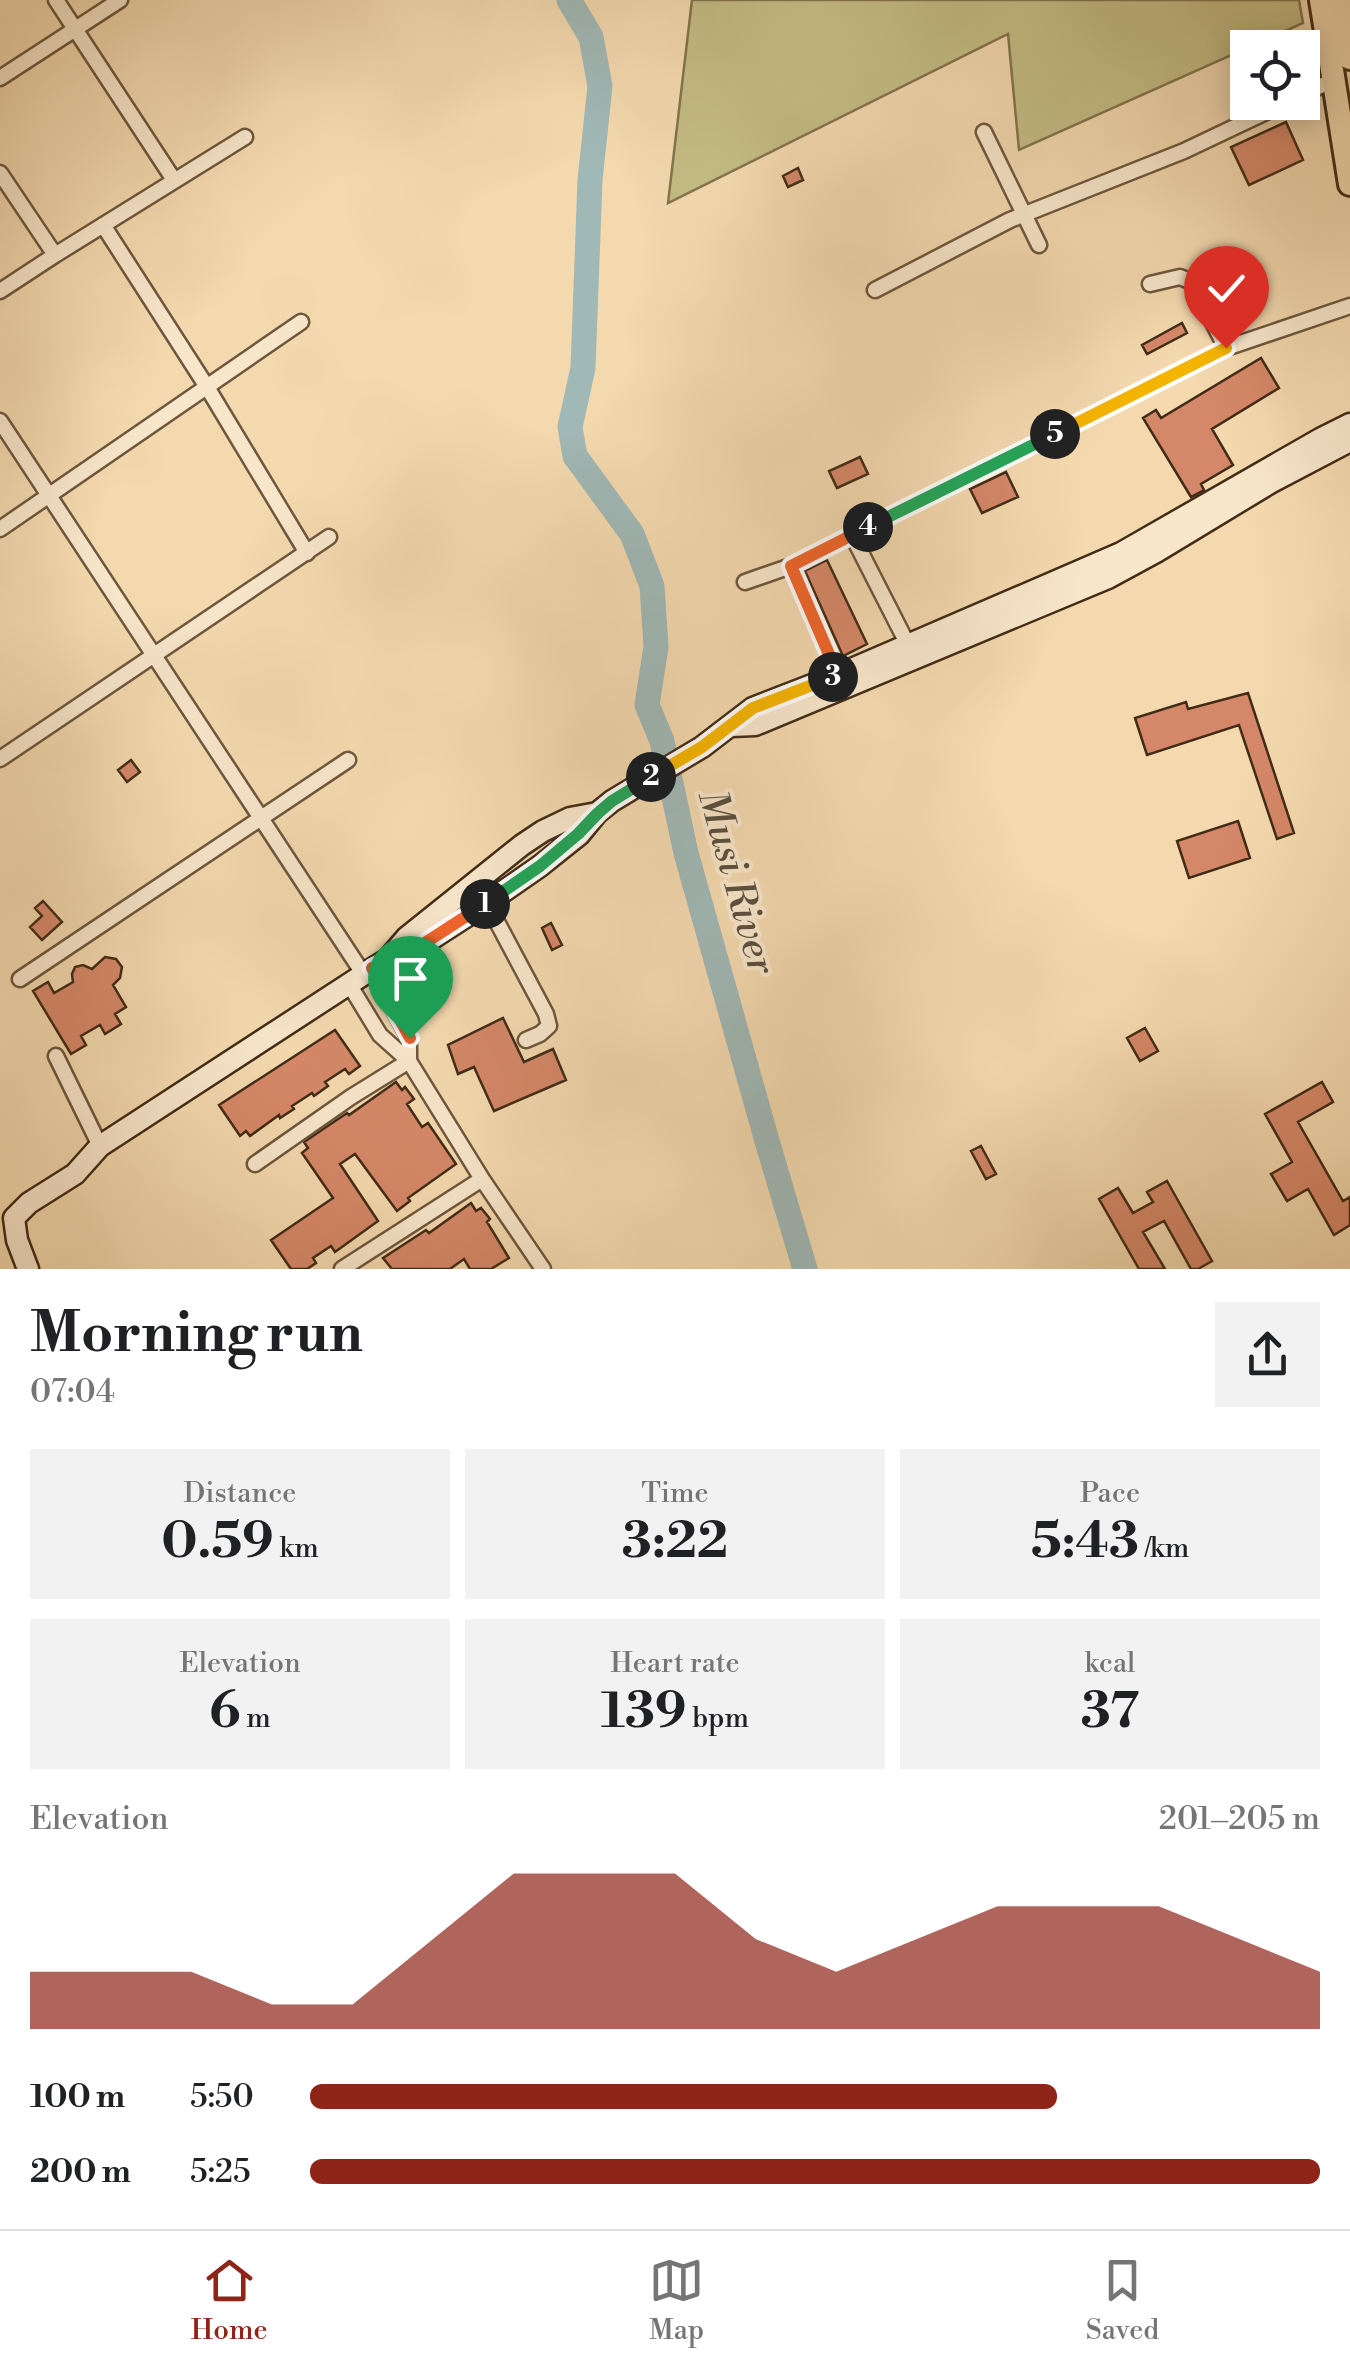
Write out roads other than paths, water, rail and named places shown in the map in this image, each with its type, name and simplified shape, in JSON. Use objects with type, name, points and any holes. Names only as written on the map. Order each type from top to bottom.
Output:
[{"type":"main road","points":[[1321,0],[1350,184]]},
{"type":"main road","points":[[1341,0],[1350,58]]},
{"type":"street","points":[[56,0],[174,180]]},
{"type":"street","points":[[0,78],[120,0]]},
{"type":"street","points":[[1320,86],[1333,80]]},
{"type":"street","points":[[875,290],[1010,220],[1184,151],[1249,120]]},
{"type":"street","points":[[984,132],[1040,245]]},
{"type":"street","points":[[0,291],[245,137]]},
{"type":"street","points":[[0,173],[54,254]]},
{"type":"street","points":[[103,224],[307,553]]},
{"type":"street","points":[[1150,284],[1180,277],[1192,282],[1226,348]]},
{"type":"street","points":[[744,582],[791,566],[1226,348],[1350,306]]},
{"type":"street","points":[[0,529],[301,322]]},
{"type":"street","points":[[0,421],[261,818],[368,972],[410,1038],[409,1061]]},
{"type":"street","points":[[731,726],[755,725],[1128,558],[1312,452],[1350,424]]},
{"type":"street","points":[[1312,452],[1350,440]]},
{"type":"street","points":[[852,535],[908,645]]},
{"type":"street","points":[[0,759],[329,537]]},
{"type":"street","points":[[791,566],[838,675]]},
{"type":"street","points":[[28,1269],[14,1218],[29,1203],[75,1174],[100,1146],[368,972],[411,952],[486,903],[540,866],[605,807],[702,747],[753,708],[908,645],[985,620]]},
{"type":"street","points":[[20,979],[348,760]]},
{"type":"street","points":[[368,972],[474,882],[543,831],[605,807]]},
{"type":"street","points":[[474,882],[546,1014],[549,1026],[526,1040]]},
{"type":"street","points":[[368,972],[380,1036],[409,1061],[543,1269]]},
{"type":"street","points":[[56,1056],[100,1146]]},
{"type":"street","points":[[254,1164],[409,1061]]},
{"type":"street","points":[[342,1269],[482,1179]]},
{"type":"waterway","name":"Musi River","points":[[569,0],[591,37],[600,86],[590,180],[583,368],[570,427],[575,456],[632,534],[652,586],[656,647],[647,705],[662,741],[686,853],[805,1269]]}]
